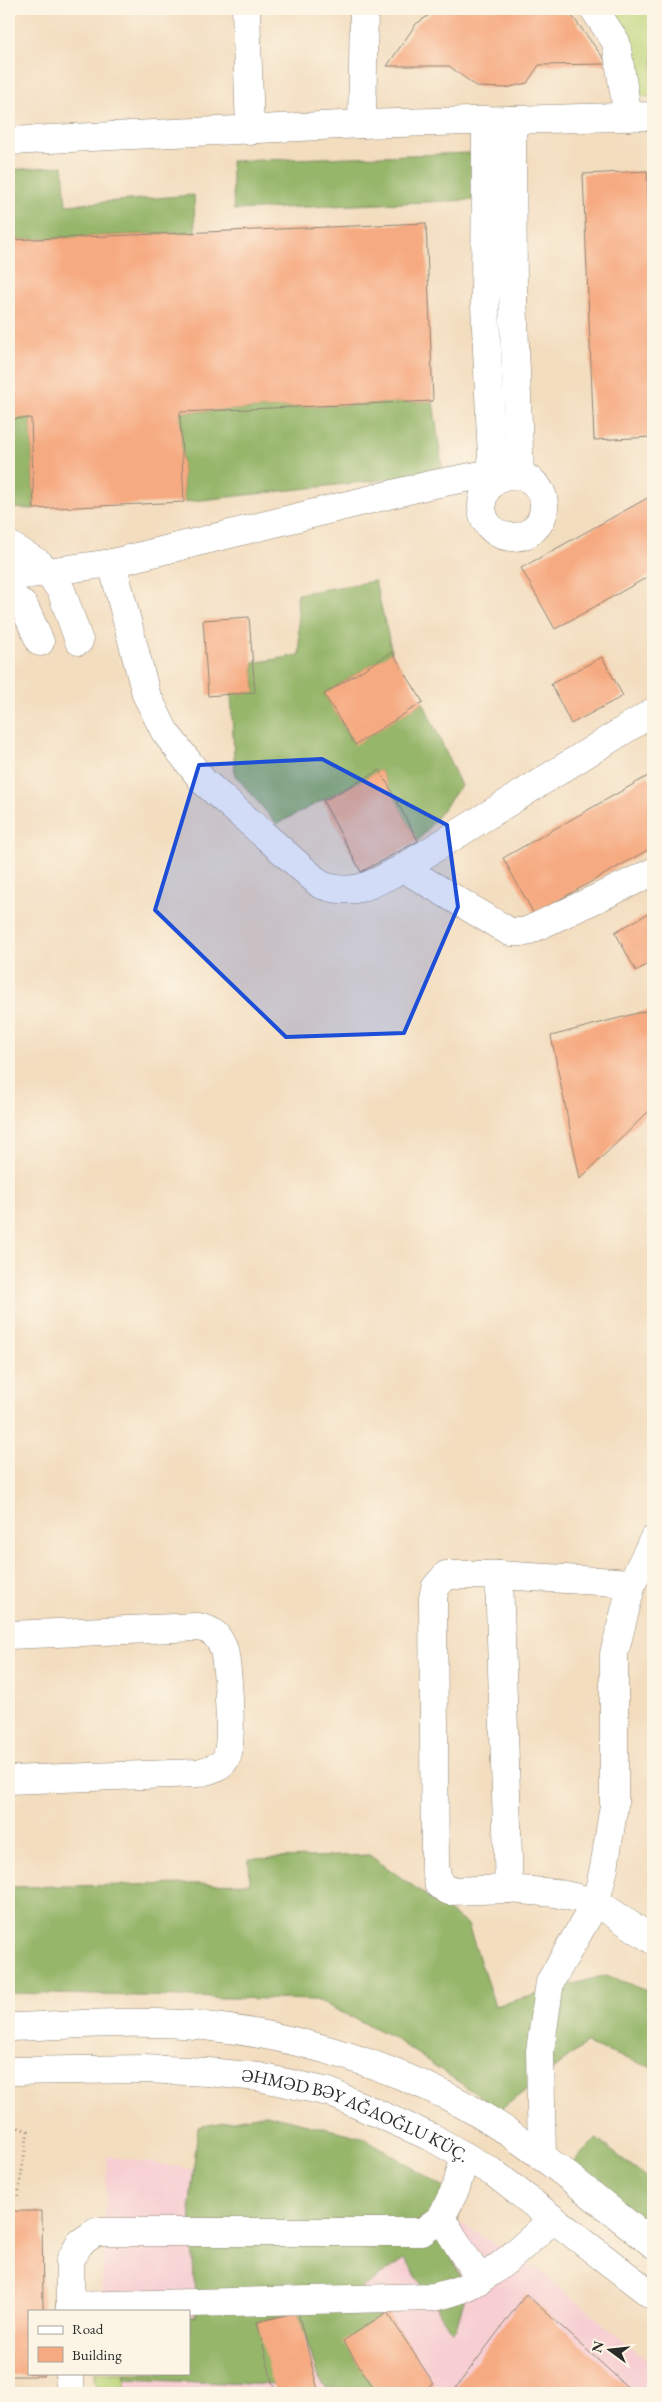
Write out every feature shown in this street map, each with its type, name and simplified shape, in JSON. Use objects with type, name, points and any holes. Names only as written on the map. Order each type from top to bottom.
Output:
[{"type":"street","points":[[246,9],[250,131]]},
{"type":"street","points":[[9,141],[250,131],[362,124],[641,116],[616,42],[594,9]]},
{"type":"street","points":[[362,124],[366,10]]},
{"type":"street","points":[[499,120],[513,304],[520,475]]},
{"type":"street","points":[[9,578],[47,574],[112,563],[419,487],[492,477],[520,475],[532,481],[541,492],[545,506],[542,520],[533,531],[520,537],[506,537],[493,531],[484,520],[481,506],[484,493],[492,477],[485,305],[499,120]]},
{"type":"street","points":[[485,305],[513,304]]},
{"type":"street","points":[[9,543],[112,563]]},
{"type":"street","points":[[9,543],[40,564],[61,590],[79,641]]},
{"type":"street","points":[[112,563],[146,694],[165,732],[203,781],[321,886],[339,891],[357,890],[403,868],[653,712]]},
{"type":"street","points":[[9,593],[24,606],[40,642]]},
{"type":"street","points":[[403,868],[510,932],[525,932],[653,872]]},
{"type":"street","points":[[542,2157],[540,2050],[550,1982],[596,1902],[614,1805],[614,1654],[632,1583],[653,1540]]},
{"type":"street","points":[[632,1583],[499,1575],[446,1575],[435,1588],[433,1598],[435,1866],[438,1885],[448,1891],[509,1889],[555,1893],[596,1902],[653,1940]]},
{"type":"street","points":[[499,1575],[509,1889]]},
{"type":"street","points":[[9,1635],[198,1627],[210,1629],[219,1637],[227,1665],[229,1736],[227,1757],[216,1768],[198,1774],[9,1780]]},
{"type":"street","points":[[9,2027],[132,2023],[204,2026],[263,2034],[346,2054],[451,2098],[513,2136],[653,2244]]},
{"type":"street","name":"ƏHMƏD BƏY AĞAOĞLU KÜÇ.","points":[[9,2071],[144,2069],[208,2072],[259,2077],[329,2092],[433,2138],[494,2173],[653,2296]]},
{"type":"street","points":[[465,2156],[456,2188],[440,2218],[422,2232],[96,2232],[80,2243],[70,2261],[70,2308],[433,2297],[453,2294],[493,2272],[553,2218]]},
{"type":"street","points":[[440,2218],[480,2280]]},
{"type":"street","points":[[70,2374],[70,2393]]},
{"type":"path","points":[[9,2124],[28,2131],[18,2196],[9,2196]]},
{"type":"highlighted area","points":[[322,759],[447,825],[458,907],[404,1033],[286,1037],[155,910],[199,765]]},
{"type":"shaded area","points":[[107,2156],[430,2206],[537,2268],[653,2366],[653,2393],[98,2393],[99,2374],[190,2374],[190,2310],[101,2310]]},
{"type":"green space","points":[[612,9],[653,9],[653,96],[635,97],[630,41]]},
{"type":"green space","points":[[472,153],[473,200],[234,210],[231,161]]},
{"type":"green space","points":[[63,166],[66,205],[194,195],[195,232],[9,240],[9,170]]},
{"type":"green space","points":[[433,401],[443,473],[184,502],[180,412]]},
{"type":"green space","points":[[31,418],[34,509],[9,508],[9,419]]},
{"type":"green space","points":[[375,581],[392,652],[324,694],[355,744],[423,702],[461,786],[418,841],[380,770],[277,824],[235,775],[231,694],[255,692],[253,663],[300,655],[297,594]]},
{"type":"green space","points":[[369,1855],[468,1925],[495,2006],[606,1975],[653,1993],[653,2068],[586,2044],[500,2110],[391,2036],[316,2000],[9,1993],[9,1887],[250,1883],[249,1859]]},
{"type":"green space","points":[[266,2114],[365,2138],[462,2199],[451,2256],[467,2289],[456,2328],[452,2332],[405,2259],[361,2288],[408,2361],[398,2388],[327,2389],[317,2374],[298,2312],[257,2322],[276,2385],[124,2379],[124,2374],[190,2374],[190,2317],[196,2316],[190,2204],[198,2127]]},
{"type":"green space","points":[[596,2139],[653,2182],[653,2225],[571,2164]]},
{"type":"green space","points":[[94,2374],[124,2374],[126,2393],[96,2393]]},
{"type":"building","points":[[438,9],[556,9],[572,16],[608,64],[539,65],[527,83],[506,88],[477,87],[449,66],[387,66],[416,24]]},
{"type":"building","points":[[647,171],[653,334],[653,437],[594,440],[583,174]]},
{"type":"building","points":[[426,223],[433,401],[180,412],[184,502],[34,509],[31,418],[9,419],[9,240]]},
{"type":"building","points":[[653,495],[653,574],[555,629],[521,568]]},
{"type":"building","points":[[249,617],[255,692],[208,696],[203,620]]},
{"type":"building","points":[[392,652],[423,702],[355,745],[324,694]]},
{"type":"building","points":[[602,657],[623,696],[571,724],[551,684]]},
{"type":"building","points":[[380,770],[418,841],[361,872],[323,801]]},
{"type":"building","points":[[648,776],[653,785],[653,847],[534,914],[503,858]]},
{"type":"building","points":[[653,911],[653,961],[636,971],[615,932]]},
{"type":"building","points":[[653,1009],[653,1107],[580,1179],[551,1036]]},
{"type":"building","points":[[9,2211],[42,2211],[43,2310],[28,2310],[28,2374],[44,2374],[44,2376],[9,2376]]},
{"type":"building","points":[[526,2294],[634,2393],[452,2393]]},
{"type":"building","points":[[298,2312],[318,2390],[306,2393],[275,2393],[257,2322]]},
{"type":"building","points":[[387,2312],[434,2384],[421,2393],[377,2393],[343,2341]]}]
